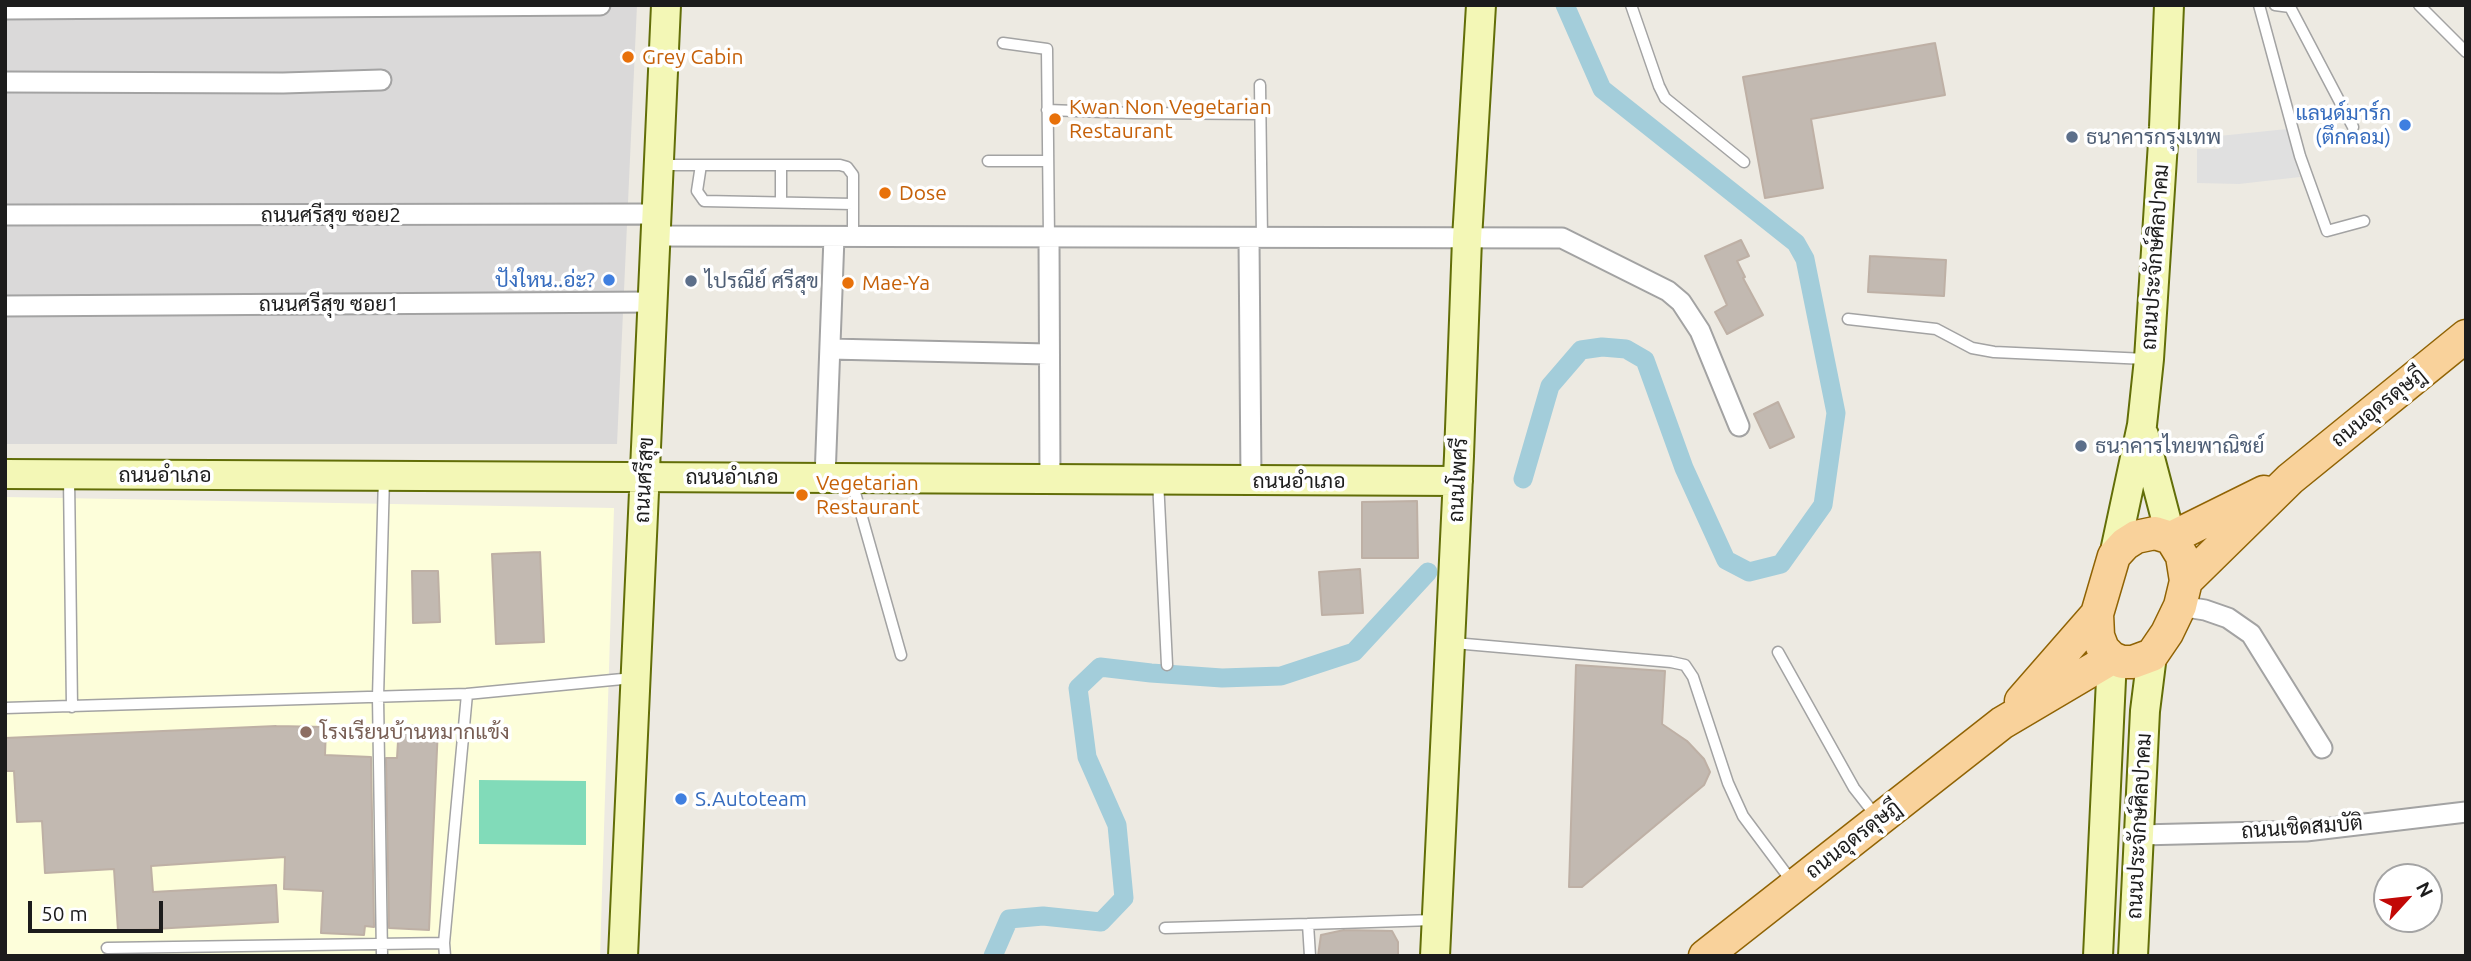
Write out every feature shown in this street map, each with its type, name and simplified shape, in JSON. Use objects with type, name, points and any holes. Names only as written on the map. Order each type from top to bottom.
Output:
[{"type":"main road","name":"ถนนอุดรดุษฎี","points":[[2183,594],[2290,479],[2466,336]]},
{"type":"main road","name":"ถนนอุดรดุษฎี","points":[[2171,538],[2290,479]]},
{"type":"main road","points":[[2155,533],[2171,538],[2182,556],[2183,594],[2167,633],[2152,655],[2133,663],[2112,658],[2098,636],[2097,614],[2114,556],[2136,537],[2155,533]]},
{"type":"main road","name":"ถนนอุดรดุษฎี","points":[[2001,723],[2097,614]]},
{"type":"main road","name":"ถนนอุดรดุษฎี","points":[[1705,956],[2001,723],[2112,658]]},
{"type":"street","points":[[5,9],[600,5]]},
{"type":"street","name":"ถนนศรีสุข","points":[[623,956],[667,5]]},
{"type":"street","name":"ถนนโพศรี","points":[[1434,956],[1458,481],[1467,239],[1481,5]]},
{"type":"street","name":"ถนนประจักษ์ศิลปาคม","points":[[2142,425],[2165,118],[2169,5]]},
{"type":"street","points":[[5,82],[283,83],[381,79]]},
{"type":"street","name":"ถนนศรีสุข ซอย2","points":[[5,215],[656,225],[844,237],[1562,238],[1668,290],[1681,302],[1700,331],[1739,426]]},
{"type":"street","points":[[838,478],[830,349],[844,237]]},
{"type":"street","points":[[1049,238],[1050,479]]},
{"type":"street","points":[[1251,480],[1255,239]]},
{"type":"street","name":"ถนนศรีสุข ซอย1","points":[[5,306],[653,302]]},
{"type":"street","points":[[830,349],[1048,354]]},
{"type":"street","points":[[2142,425],[2171,538]]},
{"type":"street","points":[[2114,556],[2142,425]]},
{"type":"street","name":"ถนนอำเภอ","points":[[5,474],[1458,481]]},
{"type":"street","points":[[2183,594],[2205,610],[2228,618],[2251,634],[2322,748]]},
{"type":"street","name":"ถนนประจักษ์ศิลปาคม","points":[[2133,956],[2145,711],[2152,655]]},
{"type":"street","name":"ถนนประจักษ์ศิลปาคม","points":[[2098,956],[2112,658]]},
{"type":"street","name":"ถนนเชิดสมบัติ","points":[[2139,835],[2306,831],[2466,811]]},
{"type":"street","points":[[2104,832],[2139,835]]},
{"type":"lane","points":[[1631,5],[1665,98],[1744,162]]},
{"type":"lane","points":[[2259,5],[2300,156],[2327,231],[2364,221]]},
{"type":"lane","points":[[2275,5],[2303,5]]},
{"type":"lane","points":[[2419,5],[2466,52]]},
{"type":"lane","points":[[2290,7],[2353,127]]},
{"type":"lane","points":[[1003,43],[1047,49],[1049,238]]},
{"type":"lane","points":[[1255,239],[1260,85]]},
{"type":"lane","points":[[1047,110],[1261,114]]},
{"type":"lane","points":[[988,161],[1048,161]]},
{"type":"lane","points":[[659,165],[847,167],[853,175],[853,204],[844,237]]},
{"type":"lane","points":[[701,165],[697,191],[704,201],[853,204]]},
{"type":"lane","points":[[781,165],[781,202]]},
{"type":"lane","points":[[1848,319],[1936,329],[1972,348],[1994,352],[2148,359]]},
{"type":"lane","points":[[69,474],[72,707]]},
{"type":"lane","points":[[382,956],[377,697],[384,476]]},
{"type":"lane","points":[[838,478],[901,655]]},
{"type":"lane","points":[[1158,480],[1167,665]]},
{"type":"lane","points":[[1450,643],[1685,665],[1693,677],[1728,783],[1744,816],[1795,885]]},
{"type":"lane","points":[[1778,652],[1854,788],[1878,820]]},
{"type":"lane","points":[[5,708],[467,694],[635,678]]},
{"type":"lane","points":[[445,956],[467,694]]},
{"type":"lane","points":[[1165,928],[1436,920]]},
{"type":"lane","points":[[1308,924],[1310,956]]},
{"type":"lane","points":[[107,948],[444,943]]},
{"type":"shaded area","points":[[5,5],[637,5],[617,444],[5,444]]},
{"type":"shaded area","points":[[2287,129],[2300,177],[2239,184],[2197,183],[2197,149],[2219,149],[2219,136]]},
{"type":"shaded area","name":"โรงเรียนบ้านหมากแข้ง","points":[[5,497],[614,508],[600,956],[5,956]]},
{"type":"green space","points":[[479,780],[586,781],[586,845],[479,844]]},
{"type":"building","points":[[1935,43],[1945,95],[1811,119],[1823,188],[1765,198],[1743,77]]},
{"type":"building","points":[[1741,240],[1749,256],[1737,261],[1763,315],[1727,334],[1715,312],[1727,305],[1705,256]]},
{"type":"building","points":[[1870,256],[1946,260],[1944,296],[1868,292]]},
{"type":"building","points":[[1778,402],[1794,437],[1770,448],[1754,414]]},
{"type":"building","points":[[1417,501],[1418,558],[1362,558],[1362,502]]},
{"type":"building","points":[[540,552],[544,642],[496,644],[492,554]]},
{"type":"building","points":[[1360,569],[1363,613],[1322,615],[1319,572]]},
{"type":"building","points":[[412,571],[438,571],[440,622],[413,623]]},
{"type":"building","points":[[1576,665],[1665,671],[1662,724],[1687,741],[1704,759],[1710,772],[1704,785],[1582,887],[1569,887]]},
{"type":"building","points":[[399,725],[438,727],[429,930],[389,928],[386,758],[397,758]]},
{"type":"building","points":[[276,726],[326,727],[325,755],[371,757],[374,927],[365,926],[364,935],[321,933],[323,891],[284,889],[285,857],[151,866],[153,892],[276,885],[278,922],[118,931],[114,869],[45,873],[42,821],[17,822],[14,771],[5,771],[5,738]]},
{"type":"building","points":[[1344,930],[1392,931],[1398,942],[1398,956],[1318,956],[1321,935]]},
{"type":"waterway","points":[[1523,479],[1550,386],[1581,350],[1602,347],[1626,349],[1645,360],[1684,468],[1726,560],[1749,572],[1781,564],[1823,505],[1836,413],[1805,259],[1796,243],[1602,89],[1565,5]]},
{"type":"waterway","points":[[993,956],[1009,919],[1043,916],[1101,922],[1124,898],[1117,825],[1087,757],[1078,688],[1100,667],[1222,678],[1281,676],[1354,652],[1428,572]]},
{"type":"place","name":"Grey Cabin","points":[[628,57]]},
{"type":"place","name":"Kwan Non Vegetarian Restaurant","points":[[1055,119]]},
{"type":"place","name":"แลนด์มาร์ก (ตึกคอม)","points":[[2405,125]]},
{"type":"place","name":"ธนาคารกรุงเทพ","points":[[2072,137]]},
{"type":"place","name":"Dose","points":[[885,193]]},
{"type":"place","name":"ปังใหน..อ่ะ?","points":[[609,280]]},
{"type":"place","name":"ไปรณีย์ ศรีสุข","points":[[691,281]]},
{"type":"place","name":"Mae-Ya","points":[[848,283]]},
{"type":"place","name":"ธนาคารไทยพาณิชย์","points":[[2081,446]]},
{"type":"place","name":"Vegetarian Restaurant","points":[[802,495]]},
{"type":"place","name":"โรงเรียนบ้านหมากแข้ง","points":[[306,732]]},
{"type":"place","name":"S.Autoteam","points":[[681,799]]}]
